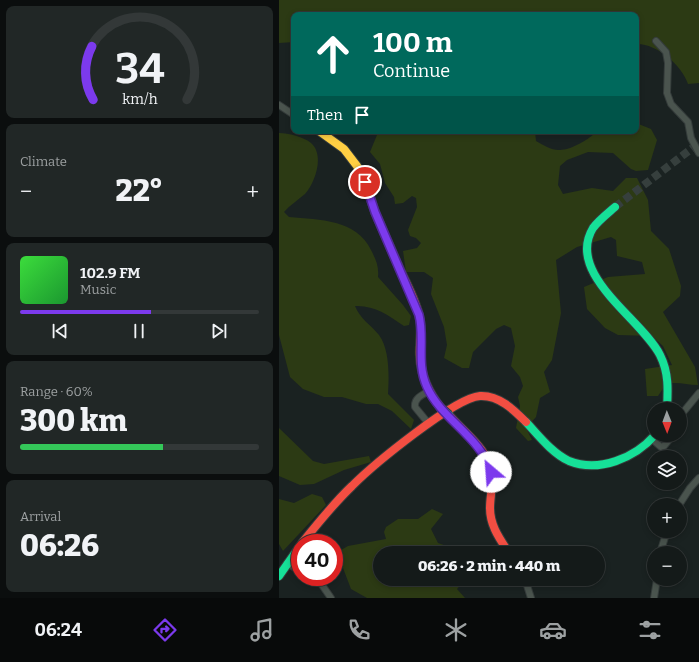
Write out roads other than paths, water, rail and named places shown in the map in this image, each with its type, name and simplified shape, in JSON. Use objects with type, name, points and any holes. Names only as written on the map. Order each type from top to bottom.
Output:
[{"type":"street","points":[[656,41],[666,52],[668,63],[666,81],[669,99],[671,104],[688,122],[691,138],[699,154]]},
{"type":"street","points":[[279,105],[291,113]]},
{"type":"street","points":[[323,134],[344,149],[357,166],[365,182],[375,212],[419,315],[421,325],[421,372],[429,391],[441,408],[449,415],[489,464],[491,472],[489,515],[493,527],[505,546]]},
{"type":"street","points":[[615,207],[593,230],[588,245],[589,265],[593,276],[648,337],[662,357],[669,380],[670,395],[668,402]]},
{"type":"street","points":[[429,391],[419,397],[415,403],[415,407],[429,424]]},
{"type":"street","points":[[687,408],[699,394]]},
{"type":"street","points":[[310,534],[344,494],[361,477],[429,424],[463,401],[474,397],[484,396],[497,399],[511,406],[549,448],[573,462],[590,465],[608,464],[624,459],[635,453],[647,442]]},
{"type":"street","points":[[657,442],[661,447],[667,442]]},
{"type":"street","points":[[683,498],[689,488],[699,478]]},
{"type":"street","points":[[279,576],[291,558]]},
{"type":"street","points":[[287,563],[291,565]]},
{"type":"street","points":[[323,586],[331,598]]},
{"type":"street","points":[[527,586],[531,598]]},
{"type":"street","points":[[654,598],[656,586]]},
{"type":"tunnel","points":[[615,207],[699,143]]}]
